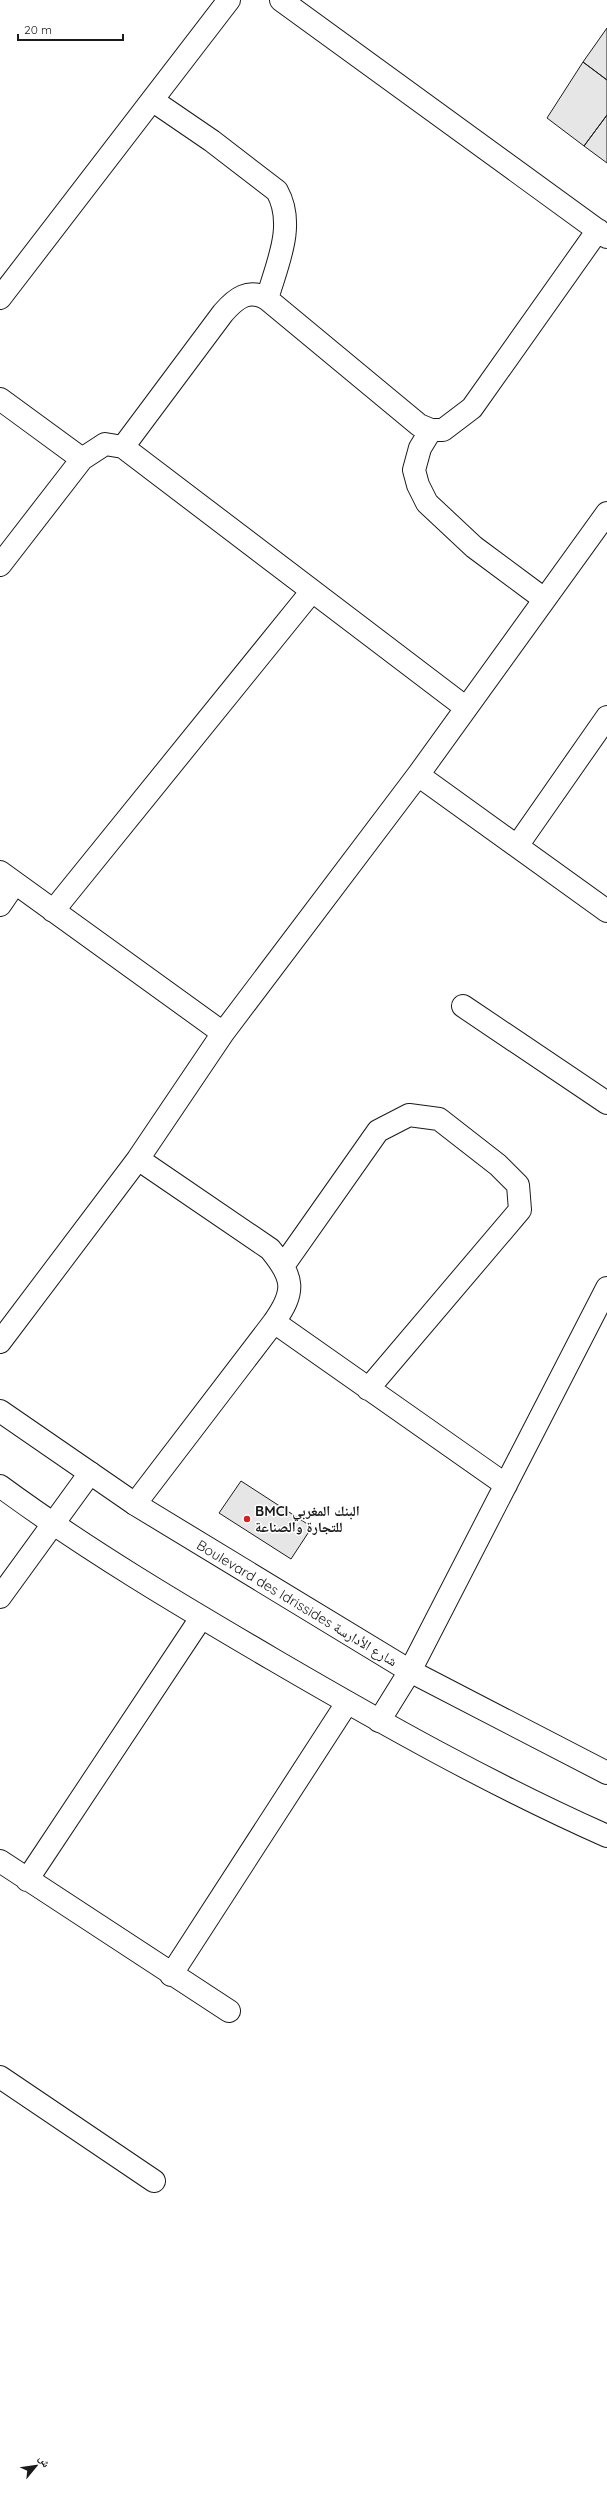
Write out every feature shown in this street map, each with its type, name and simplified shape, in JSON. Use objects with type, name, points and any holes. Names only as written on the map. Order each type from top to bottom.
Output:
[{"type":"street","points":[[0,298],[229,0]]},
{"type":"street","points":[[124,447],[234,300],[247,294],[259,294],[267,299],[419,426],[431,430],[443,430],[458,420],[483,396],[603,233],[281,0]]},
{"type":"street","points":[[152,100],[212,140],[277,191],[283,202],[286,217],[286,232],[267,299]]},
{"type":"street","points":[[0,399],[82,459]]},
{"type":"street","points":[[431,430],[420,448],[414,470],[418,485],[426,504],[474,547],[544,599]]},
{"type":"street","points":[[0,566],[82,459],[105,444],[124,447],[465,708]]},
{"type":"street","points":[[0,1342],[138,1159],[223,1033],[418,775],[607,513]]},
{"type":"street","points":[[53,911],[312,591]]},
{"type":"street","points":[[516,846],[607,716]]},
{"type":"street","points":[[418,775],[607,911]]},
{"type":"street","points":[[0,905],[8,878],[223,1033]]},
{"type":"street","points":[[463,1006],[607,1103]]},
{"type":"street","points":[[283,1266],[378,1131],[409,1115],[439,1119],[498,1165],[518,1185],[520,1210],[368,1389]]},
{"type":"street","points":[[135,1504],[274,1322],[286,1305],[291,1284],[283,1266],[270,1249],[138,1159]]},
{"type":"street","points":[[379,1721],[410,1671],[607,1288]]},
{"type":"street","points":[[274,1322],[506,1485]]},
{"type":"street","name":"Boulevard des Idrissides شارع الأدارسة","points":[[0,1411],[135,1504],[410,1671],[607,1773]]},
{"type":"street","points":[[0,1597],[90,1473]]},
{"type":"street","points":[[0,1486],[53,1525],[201,1618],[347,1703],[549,1811],[607,1836]]},
{"type":"street","points":[[27,1880],[201,1618]]},
{"type":"street","points":[[171,1975],[347,1703]]},
{"type":"street","points":[[0,1861],[171,1975],[229,2011]]},
{"type":"street","points":[[0,2077],[154,2181]]},
{"type":"building","points":[[607,28],[607,80],[583,62]]},
{"type":"building","points":[[583,62],[607,80],[607,115],[584,146],[547,118]]},
{"type":"building","points":[[607,115],[607,163],[584,146]]},
{"type":"building","points":[[241,1481],[312,1527],[291,1559],[219,1513]]},
{"type":"place","name":"BMCI البنك المغربي للتجارة والصناعة","points":[[247,1519]]}]
